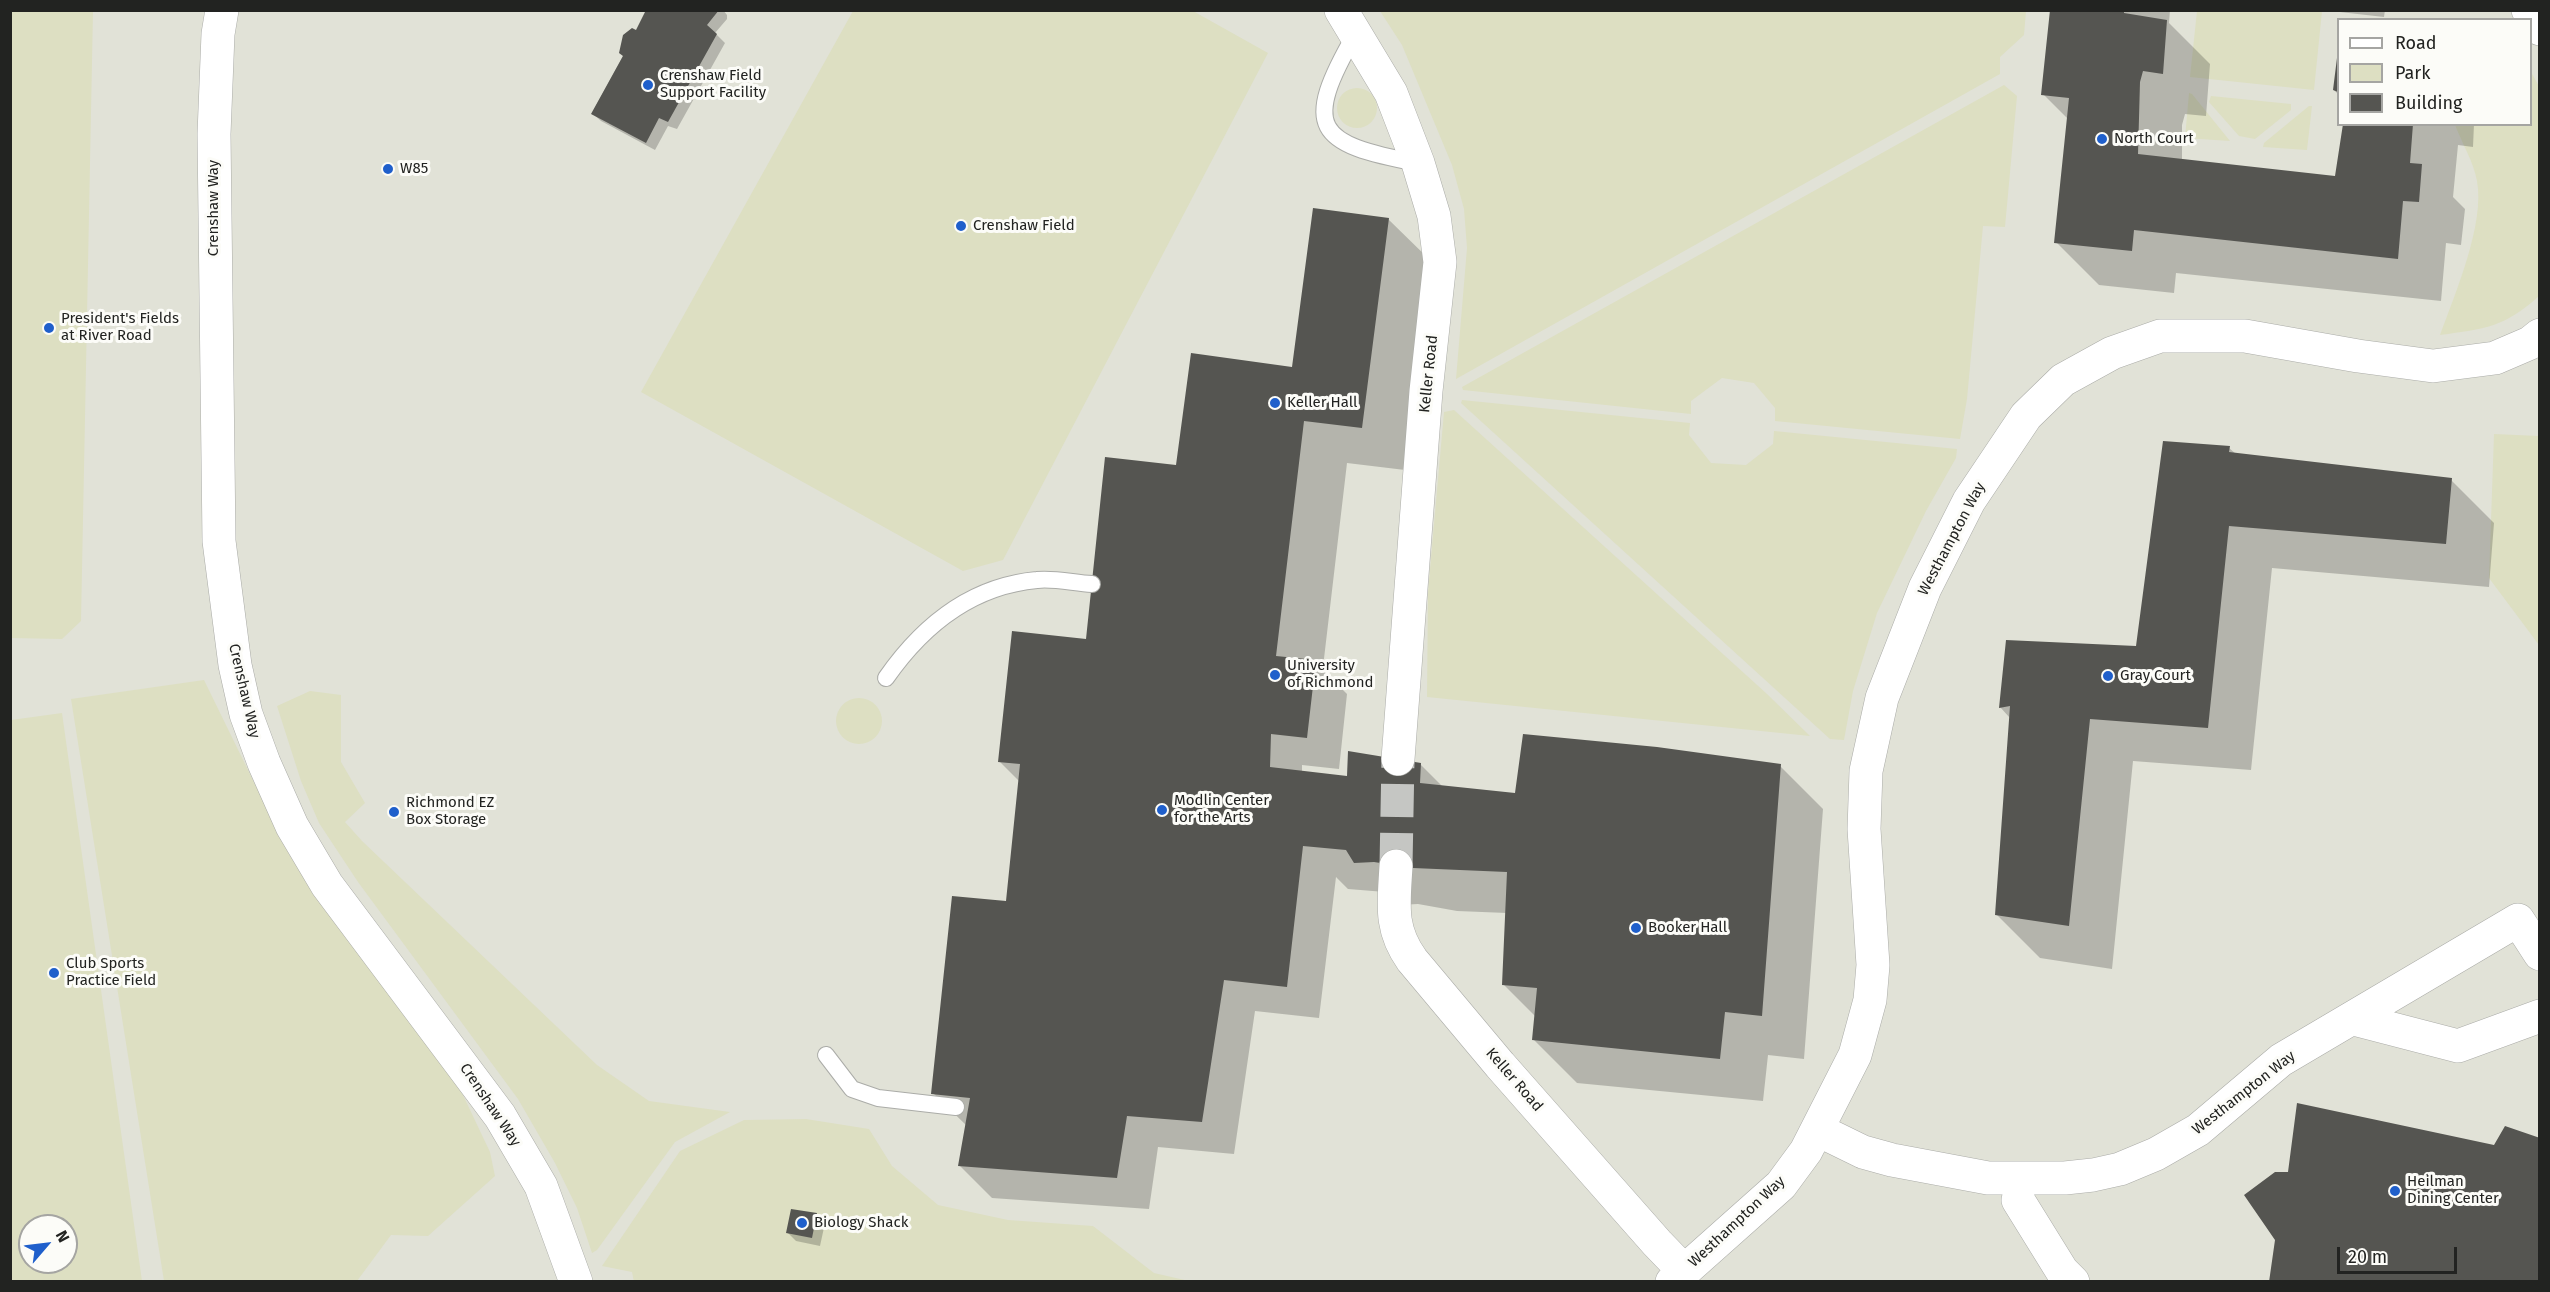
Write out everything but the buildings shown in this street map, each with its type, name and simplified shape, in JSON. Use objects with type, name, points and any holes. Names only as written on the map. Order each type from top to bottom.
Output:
[{"type":"street","name":"Crenshaw Way","points":[[222,10],[218,33],[214,134],[219,542],[235,665],[246,714],[264,763],[292,826],[327,885],[500,1116],[541,1186],[576,1281]]},
{"type":"street","points":[[2528,10],[2540,29]]},
{"type":"street","name":"Keller Road","points":[[1349,22],[1391,93],[1418,163],[1434,216],[1440,262],[1426,391],[1398,759]]},
{"type":"street","name":"Westhampton Way","points":[[1678,1276],[1781,1185],[1806,1152],[1855,1055],[1870,1000],[1873,965],[1864,829],[1866,771],[1882,698],[1925,588],[1969,501],[2026,416],[2063,380],[2112,353],[2160,336],[2245,336],[2358,356],[2433,366],[2495,358],[2529,343],[2540,335]]},
{"type":"street","name":"Keller Road","points":[[1396,866],[1393,911],[1395,929],[1402,946],[1500,1065],[1657,1243],[1678,1276]]},
{"type":"street","name":"Westhampton Way","points":[[1818,1130],[1863,1152],[1947,1172],[2004,1179],[2093,1175],[2120,1169],[2156,1154],[2198,1130],[2282,1060],[2518,920],[2540,954]]},
{"type":"street","points":[[2354,1019],[2458,1046],[2540,1016]]},
{"type":"street","points":[[2018,1200],[2062,1271],[2073,1281]]},
{"type":"lane","points":[[1349,22],[1327,89],[1324,113],[1327,128],[1336,139],[1350,147],[1384,157],[1418,163]]},
{"type":"lane","points":[[886,678],[904,652],[934,622],[968,599],[1002,585],[1039,580],[1092,584]]},
{"type":"lane","points":[[826,1055],[852,1089],[878,1098],[956,1107]]},
{"type":"shaded area","name":"University of Richmond","points":[[11,11],[2539,11],[2539,1281],[11,1281]]},
{"type":"green space","name":"President's Fields at River Road","points":[[10,11],[93,11],[81,621],[62,639],[11,638]]},
{"type":"green space","name":"Crenshaw Field","points":[[853,11],[1193,11],[1268,53],[1003,560],[963,571],[641,392]]},
{"type":"green space","points":[[1380,11],[2026,11],[2024,35],[2000,57],[2000,74],[1456,379],[1467,248],[1464,209],[1452,165],[1402,45]]},
{"type":"green space","points":[[2197,11],[2322,11],[2314,90],[2190,77]]},
{"type":"green space","points":[[2532,74],[2540,88],[2539,296],[2516,314],[2494,325],[2440,335],[2473,238],[2478,198],[2473,167],[2455,126],[2532,126]]},
{"type":"green space","points":[[2004,85],[2017,96],[2005,227],[1983,226],[1967,399],[1960,439],[1775,421],[1775,408],[1754,383],[1722,378],[1691,401],[1691,414],[1463,390],[1462,387]]},
{"type":"green space","points":[[1357,88],[1371,94],[1377,108],[1371,122],[1357,128],[1343,122],[1337,108],[1343,94]]},
{"type":"green space","points":[[2189,93],[2192,94],[2230,141],[2185,138]]},
{"type":"green space","points":[[2211,96],[2291,104],[2291,110],[2255,139],[2239,136],[2209,102]]},
{"type":"green space","points":[[2309,106],[2312,106],[2307,150],[2263,147],[2264,143]]},
{"type":"green space","points":[[1462,400],[1690,423],[1689,435],[1711,463],[1746,465],[1773,444],[1774,431],[1957,449],[1956,458],[1926,511],[1877,613],[1853,691],[1844,740],[1830,739],[1461,403]]},
{"type":"green space","points":[[1454,410],[1767,694],[1810,736],[1427,697],[1428,592],[1444,412]]},
{"type":"green space","points":[[2494,434],[2539,436],[2539,645],[2489,578]]},
{"type":"green space","points":[[204,680],[290,856],[462,1093],[490,1152],[495,1176],[428,1236],[391,1235],[357,1281],[164,1281],[71,699]]},
{"type":"green space","points":[[310,691],[341,695],[341,762],[365,803],[345,822],[362,841],[597,1065],[649,1101],[730,1112],[675,1142],[597,1250],[592,1253],[577,1208],[555,1163],[518,1099],[358,882],[319,823],[301,781],[277,706]]},
{"type":"green space","points":[[859,698],[875,705],[882,721],[875,737],[859,744],[843,737],[836,721],[843,705]]},
{"type":"green space","name":"Club Sports Practice Field","points":[[62,713],[142,1281],[11,1281],[11,720]]},
{"type":"green space","points":[[806,1119],[869,1129],[892,1166],[938,1205],[1008,1220],[1093,1226],[1154,1273],[1189,1281],[634,1282],[632,1272],[602,1266],[680,1151],[744,1120]]},
{"type":"tunnel","points":[[1396,866],[1398,759]]},
{"type":"place","name":"Crenshaw Field Support Facility","points":[[648,85]]},
{"type":"place","name":"North Court","points":[[2102,139]]},
{"type":"place","name":"W85","points":[[388,169]]},
{"type":"place","name":"Crenshaw Field","points":[[961,226]]},
{"type":"place","name":"President's Fields at River Road","points":[[49,328]]},
{"type":"place","name":"Keller Hall","points":[[1275,403]]},
{"type":"place","name":"University of Richmond","points":[[1275,675]]},
{"type":"place","name":"Gray Court","points":[[2108,676]]},
{"type":"place","name":"Modlin Center for the Arts","points":[[1162,810]]},
{"type":"place","name":"Richmond EZ Box Storage","points":[[394,812]]},
{"type":"place","name":"Booker Hall","points":[[1636,928]]},
{"type":"place","name":"Club Sports Practice Field","points":[[54,973]]},
{"type":"place","name":"Heilman Dining Center","points":[[2395,1191]]},
{"type":"place","name":"Biology Shack","points":[[802,1223]]}]
